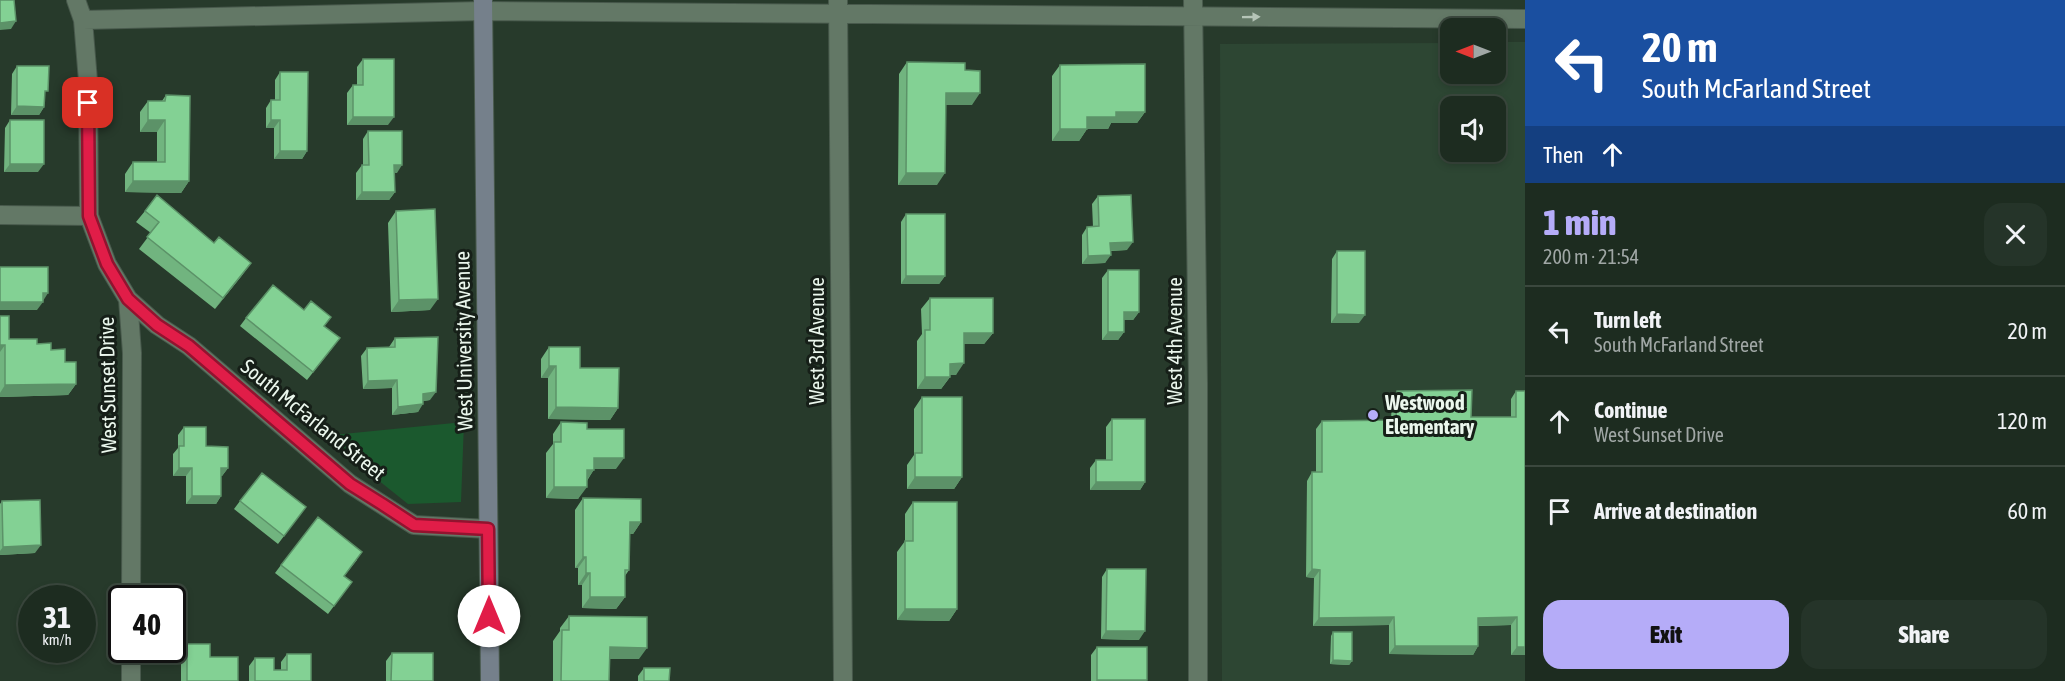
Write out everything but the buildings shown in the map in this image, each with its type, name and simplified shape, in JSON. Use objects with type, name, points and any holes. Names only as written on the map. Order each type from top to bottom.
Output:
[{"type":"street","name":"West Sunset Drive","points":[[76,0],[84,20],[88,81],[89,216],[107,264],[128,299],[132,353],[131,585]]},
{"type":"street","points":[[84,20],[483,5],[1193,9],[1525,19]]},
{"type":"street","name":"West University Avenue","points":[[483,5],[490,681]]},
{"type":"street","name":"West 3rd Avenue","points":[[838,8],[843,681]]},
{"type":"street","name":"West 4th Avenue","points":[[1193,9],[1198,359],[1198,681]]},
{"type":"street","points":[[0,215],[89,216]]},
{"type":"street","name":"South McFarland Street","points":[[128,299],[157,325],[189,346],[350,484],[414,525],[488,529]]},
{"type":"street","points":[[131,663],[131,681]]},
{"type":"shaded area","name":"Westwood Elementary","points":[[1506,42],[1525,42],[1525,681],[1222,681],[1220,44],[1440,43],[1440,84],[1506,84]]},
{"type":"green space","points":[[464,422],[461,502],[408,504],[323,436]]},
{"type":"place","name":"Westwood Elementary","points":[[1373,415]]},
{"type":"route","points":[[88,103],[89,216],[107,264],[128,299],[157,325],[189,346],[350,484],[414,525],[488,529],[489,616]]}]
